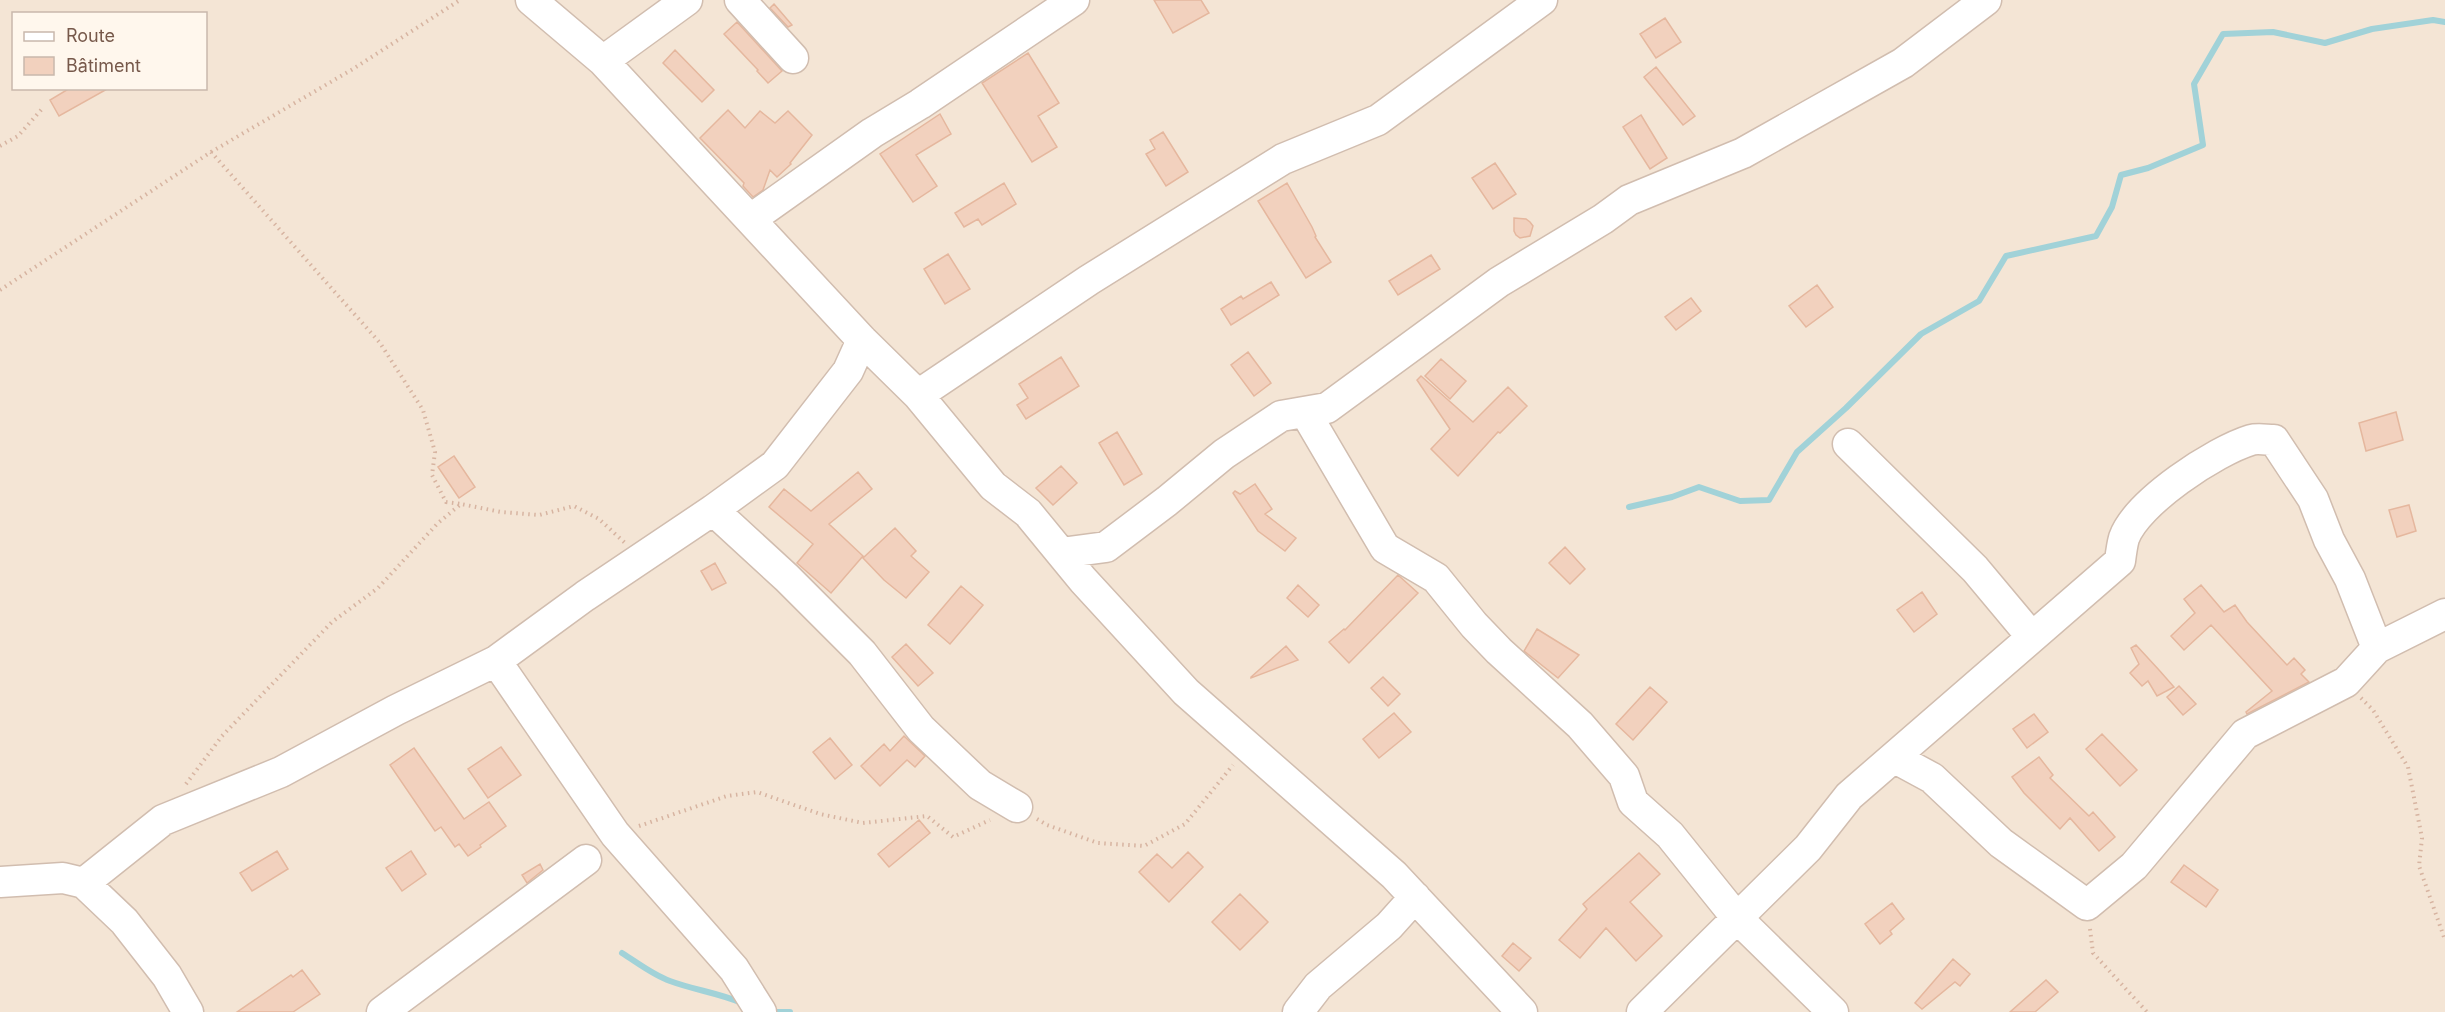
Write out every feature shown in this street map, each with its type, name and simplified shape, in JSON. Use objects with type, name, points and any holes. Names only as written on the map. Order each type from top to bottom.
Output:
[{"type":"street","points":[[531,0],[603,60],[862,340],[918,395],[993,486],[1028,513],[1061,554],[1186,692],[1394,875],[1522,1012]]},
{"type":"street","points":[[603,60],[687,0]]},
{"type":"street","points":[[740,0],[793,58]]},
{"type":"street","points":[[751,219],[872,133],[920,104],[1074,0]]},
{"type":"street","points":[[918,395],[1089,280],[1283,159],[1378,120],[1542,0]]},
{"type":"street","points":[[1061,554],[1106,547],[1224,454],[1281,416],[1327,408],[1499,282],[1603,219],[1629,200],[1743,153],[1903,63],[1986,0]]},
{"type":"street","points":[[84,883],[163,820],[281,772],[396,710],[496,661],[585,596],[713,510],[775,465],[848,371],[862,340]]},
{"type":"street","points":[[1305,412],[1385,548],[1436,578],[1474,626],[1525,677],[1580,725],[1624,776],[1633,802],[1670,835],[1736,917],[1833,1012]]},
{"type":"street","points":[[1642,1012],[1808,848],[1849,796],[2120,561],[2125,536],[2149,503],[2186,475],[2220,454],[2253,440],[2274,440],[2313,499],[2329,540],[2350,579],[2377,648]]},
{"type":"street","points":[[1848,444],[1975,569],[2031,636]]},
{"type":"street","points":[[713,510],[787,578],[862,653],[921,729],[980,785],[1017,807]]},
{"type":"street","points":[[1895,758],[1932,778],[2001,843],[2087,905],[2134,866],[2246,734],[2346,682],[2377,648],[2445,614]]},
{"type":"street","points":[[496,661],[615,834],[734,969],[761,1012]]},
{"type":"street","points":[[382,1012],[586,860]]},
{"type":"street","points":[[0,882],[63,878],[84,883],[124,921],[167,976],[188,1012]]},
{"type":"street","points":[[1298,1012],[1318,986],[1389,926],[1415,897]]},
{"type":"path","points":[[0,290],[211,152],[352,69],[460,0]]},
{"type":"path","points":[[0,146],[18,136],[42,110]]},
{"type":"path","points":[[211,152],[380,343],[423,410],[435,452],[432,475],[446,502],[501,512],[539,515],[574,506],[599,519],[628,546],[645,556]]},
{"type":"path","points":[[183,787],[222,736],[332,622],[378,588],[438,524],[461,504]]},
{"type":"path","points":[[2346,682],[2373,710],[2408,767],[2422,838],[2419,866],[2445,940]]},
{"type":"path","points":[[615,834],[727,796],[757,792],[820,814],[863,823],[927,816],[952,837],[1017,807],[1047,825],[1098,843],[1144,846],[1185,824],[1247,746]]},
{"type":"path","points":[[2087,905],[2093,953],[2147,1012]]},
{"type":"shaded area","points":[[0,0],[2445,0],[2445,1012],[0,1012]]},
{"type":"building","points":[[1154,0],[1201,0],[1209,13],[1173,33]]},
{"type":"building","points":[[774,4],[792,25],[788,27],[770,8]]},
{"type":"building","points":[[1665,18],[1681,42],[1656,58],[1640,34]]},
{"type":"building","points":[[737,22],[782,71],[768,83],[724,34]]},
{"type":"building","points":[[675,50],[714,90],[702,102],[663,63]]},
{"type":"building","points":[[1028,53],[1059,103],[1038,116],[1057,147],[1032,162],[982,83]]},
{"type":"building","points":[[1656,67],[1695,116],[1683,125],[1644,77]]},
{"type":"building","points":[[67,90],[105,90],[59,116],[50,100]]},
{"type":"building","points":[[728,110],[745,128],[760,111],[775,123],[788,111],[812,135],[791,164],[777,177],[770,170],[763,190],[753,197],[743,186],[744,183],[700,138]]},
{"type":"building","points":[[940,114],[951,134],[916,155],[937,186],[913,202],[880,154]]},
{"type":"building","points":[[1641,115],[1667,158],[1650,169],[1623,127]]},
{"type":"building","points":[[1163,132],[1188,172],[1166,186],[1146,154],[1155,149],[1150,140]]},
{"type":"building","points":[[1495,163],[1516,194],[1493,209],[1472,178]]},
{"type":"building","points":[[1004,183],[1016,204],[982,225],[978,219],[964,227],[955,213]]},
{"type":"building","points":[[1287,183],[1312,227],[1315,237],[1331,262],[1306,278],[1258,201]]},
{"type":"building","points":[[1514,218],[1526,219],[1530,222],[1533,226],[1530,236],[1520,238],[1516,235]]},
{"type":"building","points":[[948,254],[970,289],[945,304],[924,269]]},
{"type":"building","points":[[1431,255],[1440,269],[1398,295],[1389,281]]},
{"type":"building","points":[[1271,282],[1279,295],[1231,325],[1221,309],[1241,296],[1243,299]]},
{"type":"building","points":[[1817,285],[1833,307],[1806,327],[1789,306]]},
{"type":"building","points":[[1691,298],[1701,311],[1676,330],[1665,317]]},
{"type":"building","points":[[1248,352],[1271,383],[1254,396],[1231,365]]},
{"type":"building","points":[[1061,357],[1079,386],[1026,419],[1017,405],[1028,398],[1019,384]]},
{"type":"building","points":[[1441,359],[1466,381],[1450,399],[1425,376]]},
{"type":"building","points":[[1421,376],[1473,422],[1508,387],[1527,406],[1500,433],[1498,432],[1458,476],[1431,449],[1450,429],[1417,380]]},
{"type":"building","points":[[2396,412],[2403,440],[2366,451],[2359,423]]},
{"type":"building","points":[[1117,432],[1142,474],[1124,485],[1099,443]]},
{"type":"building","points":[[454,456],[475,487],[459,498],[438,467]]},
{"type":"building","points":[[1061,466],[1077,483],[1053,505],[1036,488]]},
{"type":"building","points":[[858,472],[872,489],[829,524],[863,556],[831,593],[797,563],[813,544],[769,507],[784,489],[811,511]]},
{"type":"building","points":[[1255,484],[1272,509],[1265,514],[1296,538],[1285,551],[1258,531],[1233,493],[1235,491],[1240,494]]},
{"type":"building","points":[[2409,505],[2416,531],[2397,537],[2389,510]]},
{"type":"building","points":[[895,528],[916,551],[911,556],[929,572],[906,598],[884,580],[863,558]]},
{"type":"building","points":[[1565,547],[1585,569],[1570,584],[1549,563]]},
{"type":"building","points":[[715,563],[726,583],[712,590],[701,571]]},
{"type":"building","points":[[1398,575],[1418,593],[1349,663],[1329,642],[1345,630]]},
{"type":"building","points":[[1298,585],[1319,605],[1308,617],[1287,598]]},
{"type":"building","points":[[2201,585],[2224,612],[2235,605],[2247,622],[2287,665],[2294,658],[2305,670],[2301,674],[2309,682],[2247,714],[2246,712],[2272,691],[2211,625],[2184,650],[2171,636],[2195,613],[2184,599]]},
{"type":"building","points":[[961,586],[983,605],[950,644],[928,625]]},
{"type":"building","points":[[1922,592],[1937,614],[1914,632],[1897,610]]},
{"type":"building","points":[[1537,629],[1579,655],[1558,678],[1524,651]]},
{"type":"building","points":[[906,644],[933,673],[918,686],[892,657]]},
{"type":"building","points":[[2136,645],[2174,687],[2157,696],[2148,681],[2142,686],[2130,673],[2139,664],[2131,648]]},
{"type":"building","points":[[1286,646],[1298,660],[1251,678],[1251,677]]},
{"type":"building","points":[[1383,677],[1400,694],[1388,706],[1371,688]]},
{"type":"building","points":[[2179,686],[2196,704],[2183,715],[2167,697]]},
{"type":"building","points":[[1650,687],[1667,702],[1633,740],[1616,724]]},
{"type":"building","points":[[1394,713],[1411,732],[1379,758],[1363,739]]},
{"type":"building","points":[[2034,714],[2048,732],[2027,748],[2013,729]]},
{"type":"building","points":[[2102,734],[2137,770],[2120,786],[2086,749]]},
{"type":"building","points":[[904,736],[925,756],[915,767],[907,760],[880,786],[861,766],[884,744],[890,751]]},
{"type":"building","points":[[830,738],[852,765],[835,779],[813,752]]},
{"type":"building","points":[[501,747],[521,775],[488,798],[468,769]]},
{"type":"building","points":[[414,748],[464,819],[489,802],[506,826],[468,856],[459,844],[455,847],[441,827],[435,831],[390,765]]},
{"type":"building","points":[[2039,757],[2053,775],[2050,778],[2089,816],[2093,812],[2115,837],[2099,851],[2070,818],[2060,829],[2024,793],[2012,777]]},
{"type":"building","points":[[919,820],[930,833],[889,867],[878,854]]},
{"type":"building","points":[[277,851],[288,869],[252,891],[240,873]]},
{"type":"building","points":[[411,851],[426,874],[402,891],[386,868]]},
{"type":"building","points":[[1188,852],[1203,867],[1169,902],[1139,872],[1157,854],[1172,868]]},
{"type":"building","points":[[1639,853],[1660,874],[1630,902],[1662,936],[1636,961],[1606,928],[1580,958],[1559,940],[1587,909],[1583,904]]},
{"type":"building","points":[[540,864],[543,870],[527,883],[522,875]]},
{"type":"building","points":[[2184,865],[2218,890],[2206,907],[2171,882]]},
{"type":"building","points":[[1240,894],[1268,922],[1240,950],[1212,922]]},
{"type":"building","points":[[1892,903],[1904,919],[1880,944],[1865,924]]},
{"type":"building","points":[[1513,943],[1531,958],[1519,971],[1502,956]]},
{"type":"building","points":[[1953,959],[1970,974],[1960,986],[1955,982],[1922,1009],[1915,1003]]},
{"type":"building","points":[[302,970],[320,994],[293,1012],[237,1012],[291,975],[293,977]]},
{"type":"building","points":[[2046,980],[2058,992],[2035,1012],[2010,1012]]},
{"type":"waterway","points":[[1629,507],[1672,497],[1699,487],[1740,501],[1769,500],[1797,452],[1846,408],[1921,334],[1979,301],[2006,256],[2096,236],[2112,207],[2121,175],[2148,168],[2203,145],[2194,84],[2223,34],[2273,32],[2325,43],[2372,29],[2433,20],[2445,22]]},
{"type":"waterway","points":[[622,953],[664,978],[742,1003]]},
{"type":"waterway","points":[[776,1012],[790,1012]]}]
